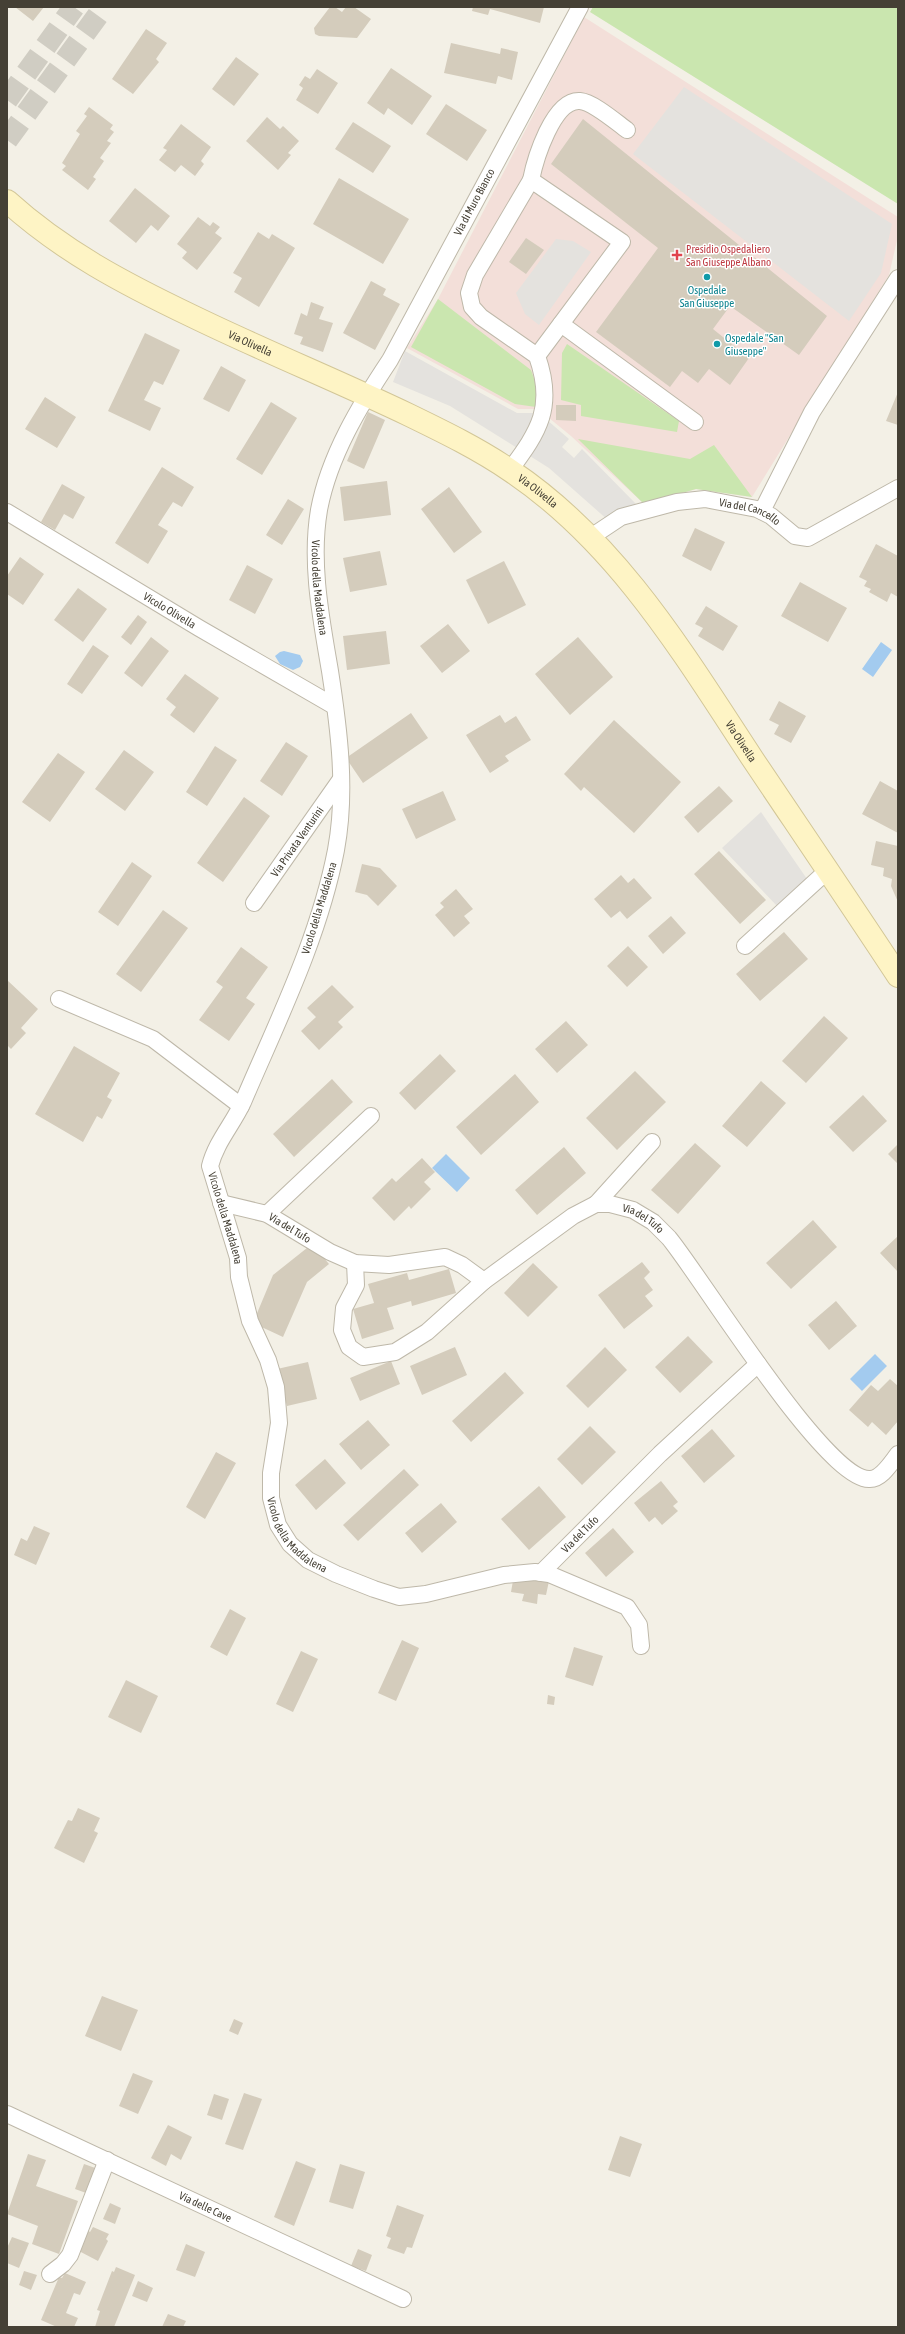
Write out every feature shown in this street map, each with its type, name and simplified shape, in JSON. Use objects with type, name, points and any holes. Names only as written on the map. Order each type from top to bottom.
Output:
[{"type":"main road","name":"Via Olivella","points":[[7,200],[54,239],[110,275],[274,355],[367,395],[438,429],[510,470],[555,504],[591,537],[631,583],[686,657],[898,976]]},
{"type":"street","name":"Via di Muro Bianco","points":[[367,395],[390,360],[580,7]]},
{"type":"street","points":[[510,470],[535,436],[543,410],[545,384],[538,356],[481,317],[472,307],[469,293],[475,275],[531,180],[541,143],[563,109],[571,103],[579,101],[588,104],[627,130]]},
{"type":"street","points":[[531,180],[622,242],[538,356]]},
{"type":"street","points":[[762,511],[812,412],[898,278]]},
{"type":"street","points":[[561,324],[695,422]]},
{"type":"street","name":"Vicolo della Maddalena","points":[[367,395],[345,438],[324,489],[317,529],[318,595],[334,706],[341,779],[339,831],[325,896],[300,969],[241,1106],[213,1154],[210,1166],[238,1258],[239,1277],[250,1321],[268,1360],[276,1387],[280,1423],[271,1473],[271,1498],[278,1526],[285,1538],[312,1562],[348,1580],[399,1597],[421,1595],[504,1575],[541,1573],[557,1576],[627,1607],[639,1625],[641,1646]]},
{"type":"street","name":"Via del Cancello","points":[[591,537],[620,517],[686,500],[711,499],[762,511],[795,536],[808,538],[898,488]]},
{"type":"street","name":"Vicolo Olivella","points":[[7,512],[199,628],[334,706]]},
{"type":"street","name":"Via Privata Venturini","points":[[254,903],[341,779]]},
{"type":"street","points":[[745,946],[827,871]]},
{"type":"street","points":[[59,999],[153,1038],[241,1106]]},
{"type":"street","points":[[267,1214],[371,1116]]},
{"type":"street","points":[[355,1263],[356,1285],[344,1308],[342,1330],[349,1347],[362,1357],[395,1352],[427,1332],[484,1281],[574,1216],[596,1204],[652,1142]]},
{"type":"street","name":"Via del Tufo","points":[[221,1203],[267,1214],[330,1252],[355,1263],[389,1265],[445,1257],[462,1264],[484,1281]]},
{"type":"street","name":"Via del Tufo","points":[[596,1204],[610,1204],[633,1210],[646,1217],[664,1232],[758,1364],[806,1428],[856,1475],[871,1480],[877,1477],[898,1454]]},
{"type":"street","name":"Via del Tufo","points":[[541,1573],[660,1454],[758,1364]]},
{"type":"street","name":"Via delle Cave","points":[[7,2114],[108,2160],[403,2300]]},
{"type":"street","points":[[50,2274],[63,2264],[70,2255],[108,2160]]},
{"type":"shaded area","name":"Presidio Ospedaliero San Giuseppe Albano","points":[[584,17],[898,217],[898,236],[889,275],[752,497],[696,489],[644,504],[571,436],[538,409],[518,409],[407,348],[438,299]]},
{"type":"shaded area","points":[[684,87],[892,224],[881,273],[849,321],[633,154]]},
{"type":"shaded area","points":[[556,239],[573,241],[591,252],[539,325],[525,314],[516,293]]},
{"type":"shaded area","points":[[405,351],[517,413],[539,413],[569,439],[562,447],[574,458],[582,449],[637,505],[609,521],[549,468],[450,406],[393,382]]},
{"type":"shaded area","points":[[761,812],[807,879],[777,906],[722,848]]},
{"type":"green space","points":[[593,7],[898,7],[898,204],[590,12]]},
{"type":"green space","points":[[438,299],[531,370],[536,384],[536,407],[515,404],[411,347]]},
{"type":"green space","points":[[567,344],[679,421],[677,432],[581,416],[581,405],[561,400],[562,353]]},
{"type":"green space","points":[[578,439],[690,459],[714,445],[752,497],[696,489],[644,504]]},
{"type":"water","points":[[881,642],[892,650],[873,677],[862,669]]},
{"type":"water","points":[[284,651],[300,655],[303,661],[300,667],[293,670],[280,664],[275,656]]},
{"type":"water","points":[[446,1154],[470,1178],[457,1192],[432,1168]]},
{"type":"water","points":[[875,1354],[887,1366],[862,1391],[850,1379]]},
{"type":"building","points":[[15,7],[44,7],[33,21]]},
{"type":"building","points":[[330,7],[335,7],[342,12],[346,7],[354,7],[371,19],[357,38],[319,36],[315,34],[314,28]]},
{"type":"building","points":[[473,7],[544,7],[540,23],[490,9],[488,15],[472,11]]},
{"type":"building","points":[[146,29],[167,43],[156,59],[159,62],[133,94],[112,79]]},
{"type":"building","points":[[451,43],[500,54],[501,48],[518,52],[512,80],[498,76],[496,84],[444,73]]},
{"type":"building","points":[[236,57],[259,74],[234,106],[212,89]]},
{"type":"building","points":[[391,68],[432,96],[412,125],[388,108],[384,115],[367,103]]},
{"type":"building","points":[[317,69],[338,83],[318,114],[296,100],[303,88],[299,85],[305,76],[310,79]]},
{"type":"building","points":[[446,104],[487,130],[467,161],[426,134]]},
{"type":"building","points":[[89,107],[113,125],[110,129],[114,132],[107,141],[111,143],[100,158],[104,161],[93,177],[96,179],[88,190],[62,170],[66,166],[62,163],[80,134],[76,131],[87,116],[84,114]]},
{"type":"building","points":[[267,117],[280,129],[283,126],[299,141],[288,153],[291,155],[278,170],[246,141]]},
{"type":"building","name":"Ospedale San Giuseppe","points":[[583,119],[827,316],[799,355],[730,306],[713,329],[749,358],[730,385],[709,369],[698,383],[682,371],[670,387],[596,332],[658,248],[551,164]]},
{"type":"building","points":[[353,122],[391,146],[373,173],[335,149]]},
{"type":"building","points":[[181,124],[211,147],[201,161],[204,164],[195,176],[181,165],[175,172],[159,160],[167,150],[163,148]]},
{"type":"building","points":[[339,178],[409,219],[383,264],[313,224]]},
{"type":"building","points":[[135,188],[170,216],[158,231],[151,225],[136,243],[109,221]]},
{"type":"building","points":[[198,217],[210,226],[213,222],[220,227],[215,233],[222,238],[197,270],[182,258],[187,252],[177,244]]},
{"type":"building","points":[[258,232],[269,239],[272,234],[295,248],[259,307],[234,292],[242,278],[233,273]]},
{"type":"building","points":[[526,238],[544,250],[526,274],[509,262]]},
{"type":"building","points":[[371,281],[386,289],[383,295],[400,304],[375,350],[343,333]]},
{"type":"building","points":[[311,302],[324,307],[319,319],[333,323],[323,352],[300,344],[303,337],[294,334],[301,313],[307,316]]},
{"type":"building","points":[[145,333],[180,350],[163,385],[154,381],[144,400],[161,408],[150,431],[108,411]]},
{"type":"building","points":[[221,366],[246,380],[229,412],[203,399]]},
{"type":"building","points":[[898,392],[898,425],[886,421]]},
{"type":"building","points":[[45,397],[76,417],[57,448],[25,429]]},
{"type":"building","points":[[271,402],[297,418],[262,475],[236,459]]},
{"type":"building","points":[[556,405],[576,405],[576,421],[556,420]]},
{"type":"building","points":[[368,412],[385,420],[364,469],[347,461]]},
{"type":"building","points":[[162,467],[194,487],[182,507],[173,502],[158,525],[168,531],[148,564],[115,543]]},
{"type":"building","points":[[387,481],[391,515],[344,521],[340,487]]},
{"type":"building","points":[[62,484],[85,497],[73,519],[64,514],[55,530],[41,522]]},
{"type":"building","points":[[449,487],[482,532],[454,553],[421,509]]},
{"type":"building","points":[[288,499],[304,509],[282,545],[266,535]]},
{"type":"building","points":[[695,528],[725,542],[711,571],[682,556]]},
{"type":"building","points":[[876,544],[898,556],[898,597],[891,593],[887,602],[869,592],[871,589],[864,586],[867,581],[859,577]]},
{"type":"building","points":[[380,551],[387,585],[350,592],[343,558]]},
{"type":"building","points":[[20,557],[44,574],[23,605],[7,594],[7,576]]},
{"type":"building","points":[[504,561],[526,605],[488,624],[466,580]]},
{"type":"building","points":[[247,565],[273,579],[255,614],[229,600]]},
{"type":"building","points":[[800,582],[847,608],[828,642],[781,616]]},
{"type":"building","points":[[78,588],[107,609],[83,642],[54,620]]},
{"type":"building","points":[[706,606],[738,626],[723,651],[698,636],[703,628],[695,624]]},
{"type":"building","points":[[138,615],[147,622],[131,645],[121,637]]},
{"type":"building","points":[[448,624],[470,651],[442,673],[420,646]]},
{"type":"building","points":[[386,631],[390,664],[347,670],[343,636]]},
{"type":"building","points":[[151,637],[169,651],[142,687],[124,673]]},
{"type":"building","points":[[578,637],[613,677],[570,715],[535,674]]},
{"type":"building","points":[[93,645],[109,656],[82,694],[67,684]]},
{"type":"building","points":[[185,674],[219,698],[194,733],[170,715],[176,707],[166,699]]},
{"type":"building","points":[[779,701],[806,716],[791,743],[774,734],[779,725],[769,720]]},
{"type":"building","points":[[411,713],[428,738],[363,783],[346,758]]},
{"type":"building","points":[[500,715],[505,723],[516,716],[531,740],[505,756],[509,761],[490,773],[466,735]]},
{"type":"building","points":[[614,720],[681,782],[634,833],[584,787],[581,791],[564,774]]},
{"type":"building","points":[[286,742],[308,756],[282,796],[260,781]]},
{"type":"building","points":[[215,746],[237,760],[207,806],[186,792]]},
{"type":"building","points":[[124,750],[154,772],[125,811],[95,789]]},
{"type":"building","points":[[58,753],[85,772],[50,822],[22,802]]},
{"type":"building","points":[[880,781],[898,791],[898,833],[862,814]]},
{"type":"building","points":[[719,786],[733,801],[698,833],[684,817]]},
{"type":"building","points":[[443,791],[456,820],[416,839],[402,809]]},
{"type":"building","points":[[244,797],[270,816],[223,882],[197,863]]},
{"type":"building","points":[[876,841],[898,846],[898,902],[891,886],[892,879],[883,876],[884,868],[871,865]]},
{"type":"building","points":[[719,851],[766,900],[740,924],[694,874]]},
{"type":"building","points":[[132,862],[152,876],[118,926],[98,912]]},
{"type":"building","points":[[362,864],[380,868],[397,886],[378,906],[367,895],[355,892]]},
{"type":"building","points":[[621,875],[628,883],[634,878],[652,898],[627,919],[620,911],[611,918],[594,899]]},
{"type":"building","points":[[456,889],[473,909],[464,916],[470,923],[454,937],[435,915],[444,907],[440,903]]},
{"type":"building","points":[[163,910],[188,928],[141,992],[116,974]]},
{"type":"building","points":[[671,916],[686,933],[663,954],[648,936]]},
{"type":"building","points":[[784,932],[808,959],[760,1001],[736,974]]},
{"type":"building","points":[[628,946],[648,967],[627,987],[607,966]]},
{"type":"building","points":[[241,947],[268,967],[246,998],[255,1004],[229,1041],[199,1020],[223,987],[216,982]]},
{"type":"building","points":[[7,980],[38,1009],[21,1028],[26,1033],[11,1049],[7,1045]]},
{"type":"building","points":[[332,985],[354,1007],[338,1022],[343,1027],[319,1050],[301,1031],[316,1017],[307,1008]]},
{"type":"building","points":[[824,1016],[848,1038],[806,1083],[782,1061]]},
{"type":"building","points":[[566,1021],[588,1045],[557,1073],[535,1049]]},
{"type":"building","points":[[74,1046],[120,1073],[107,1097],[112,1100],[102,1119],[97,1116],[83,1142],[35,1114]]},
{"type":"building","points":[[440,1054],[456,1071],[415,1110],[399,1093]]},
{"type":"building","points":[[635,1071],[666,1102],[617,1150],[586,1118]]},
{"type":"building","points":[[515,1074],[539,1102],[481,1155],[456,1127]]},
{"type":"building","points":[[332,1079],[353,1102],[294,1157],[273,1134]]},
{"type":"building","points":[[761,1081],[786,1103],[747,1147],[722,1126]]},
{"type":"building","points":[[863,1095],[887,1121],[853,1152],[829,1127]]},
{"type":"building","points":[[695,1143],[721,1166],[678,1214],[651,1190]]},
{"type":"building","points":[[898,1144],[898,1164],[888,1154]]},
{"type":"building","points":[[564,1147],[586,1173],[537,1215],[515,1190]]},
{"type":"building","points":[[422,1158],[435,1172],[424,1182],[431,1189],[411,1209],[409,1206],[394,1221],[372,1198],[392,1178],[396,1182]]},
{"type":"building","points":[[813,1220],[837,1247],[791,1289],[766,1263]]},
{"type":"building","points":[[898,1236],[898,1272],[880,1253]]},
{"type":"building","points":[[312,1244],[329,1264],[307,1282],[283,1337],[253,1323],[273,1275]]},
{"type":"building","points":[[642,1262],[650,1272],[644,1278],[653,1290],[645,1296],[653,1306],[624,1329],[598,1295]]},
{"type":"building","points":[[533,1263],[558,1287],[528,1317],[504,1293]]},
{"type":"building","points":[[449,1269],[456,1293],[412,1306],[411,1301],[387,1308],[394,1329],[362,1339],[353,1309],[374,1303],[368,1284],[407,1273],[409,1280]]},
{"type":"building","points":[[836,1301],[857,1326],[829,1350],[808,1325]]},
{"type":"building","points":[[688,1336],[713,1362],[680,1393],[655,1367]]},
{"type":"building","points":[[455,1347],[467,1375],[422,1395],[410,1366]]},
{"type":"building","points":[[605,1347],[627,1370],[588,1408],[566,1386]]},
{"type":"building","points":[[391,1361],[400,1384],[360,1401],[350,1378]]},
{"type":"building","points":[[308,1362],[317,1399],[287,1406],[277,1369]]},
{"type":"building","points":[[505,1372],[524,1393],[471,1442],[452,1421]]},
{"type":"building","points":[[890,1379],[898,1386],[898,1421],[886,1435],[872,1422],[868,1427],[849,1410],[871,1385],[878,1391]]},
{"type":"building","points":[[368,1420],[390,1445],[361,1470],[339,1444]]},
{"type":"building","points":[[590,1426],[616,1452],[582,1485],[557,1459]]},
{"type":"building","points":[[712,1429],[735,1456],[704,1483],[681,1456]]},
{"type":"building","points":[[216,1452],[236,1463],[205,1519],[186,1507]]},
{"type":"building","points":[[325,1459],[346,1483],[316,1510],[295,1485]]},
{"type":"building","points":[[404,1469],[419,1485],[358,1541],[343,1525]]},
{"type":"building","points":[[661,1481],[678,1502],[673,1506],[678,1511],[662,1525],[655,1517],[649,1522],[634,1503]]},
{"type":"building","points":[[539,1486],[566,1517],[529,1550],[501,1519]]},
{"type":"building","points":[[441,1503],[457,1522],[422,1553],[405,1533]]},
{"type":"building","points":[[34,1526],[50,1533],[36,1565],[14,1555],[21,1538],[27,1541]]},
{"type":"building","points":[[613,1528],[634,1552],[606,1577],[585,1553]]},
{"type":"building","points":[[514,1575],[549,1581],[546,1595],[538,1594],[537,1604],[522,1601],[524,1594],[511,1592]]},
{"type":"building","points":[[230,1609],[246,1618],[227,1656],[210,1647]]},
{"type":"building","points":[[402,1640],[419,1648],[396,1701],[378,1693]]},
{"type":"building","points":[[574,1647],[603,1656],[593,1686],[565,1677]]},
{"type":"building","points":[[301,1651],[318,1659],[293,1712],[276,1704]]},
{"type":"building","points":[[126,1680],[158,1696],[141,1733],[108,1717]]},
{"type":"building","points":[[548,1695],[555,1697],[554,1705],[547,1704]]},
{"type":"building","points":[[78,1808],[100,1818],[94,1831],[98,1833],[84,1863],[54,1848],[68,1820],[72,1821]]},
{"type":"building","points":[[102,1996],[138,2010],[121,2051],[85,2036]]},
{"type":"building","points":[[234,2019],[243,2023],[238,2035],[229,2031]]},
{"type":"building","points":[[133,2073],[153,2081],[138,2114],[119,2106]]},
{"type":"building","points":[[244,2093],[262,2099],[243,2150],[225,2144]]},
{"type":"building","points":[[214,2094],[229,2099],[222,2120],[207,2115]]},
{"type":"building","points":[[168,2125],[192,2137],[181,2160],[171,2154],[166,2166],[151,2158]]},
{"type":"building","points":[[620,2136],[642,2144],[630,2177],[608,2170]]},
{"type":"building","points":[[28,2154],[46,2160],[36,2186],[78,2201],[59,2254],[32,2244],[38,2226],[7,2214]]},
{"type":"building","points":[[296,2161],[316,2169],[294,2226],[274,2217]]},
{"type":"building","points":[[84,2164],[98,2169],[89,2194],[75,2189]]},
{"type":"building","points":[[340,2164],[365,2172],[353,2209],[329,2202]]},
{"type":"building","points":[[110,2203],[121,2208],[115,2224],[103,2219]]},
{"type":"building","points":[[397,2205],[424,2215],[412,2248],[407,2247],[404,2254],[387,2248],[391,2238],[386,2236]]},
{"type":"building","points":[[93,2227],[109,2234],[106,2239],[108,2241],[98,2261],[77,2250],[87,2230],[90,2232]]},
{"type":"building","points":[[12,2237],[29,2243],[19,2268],[7,2263],[7,2248]]},
{"type":"building","points":[[186,2244],[205,2252],[195,2277],[176,2270]]},
{"type":"building","points":[[358,2249],[372,2255],[366,2271],[351,2266]]},
{"type":"building","points":[[116,2267],[135,2275],[114,2327],[95,2327],[100,2311],[97,2310],[112,2271],[114,2272]]},
{"type":"building","points":[[24,2271],[37,2275],[31,2290],[19,2285]]},
{"type":"building","points":[[65,2273],[86,2282],[80,2295],[74,2293],[66,2313],[78,2318],[74,2327],[57,2327],[41,2320],[59,2277],[62,2278]]},
{"type":"building","points":[[138,2281],[153,2288],[147,2302],[132,2296]]},
{"type":"building","points":[[168,2314],[186,2321],[183,2327],[162,2327]]},
{"type":"tunnel","points":[[7,100],[74,7]]},
{"type":"tunnel","points":[[7,140],[104,7]]},
{"type":"place","name":"Presidio Ospedaliero San Giuseppe Albano","points":[[677,255]]},
{"type":"place","name":"Ospedale San Giuseppe","points":[[707,277]]},
{"type":"place","name":"Ospedale \"San Giuseppe\"","points":[[717,344]]}]
